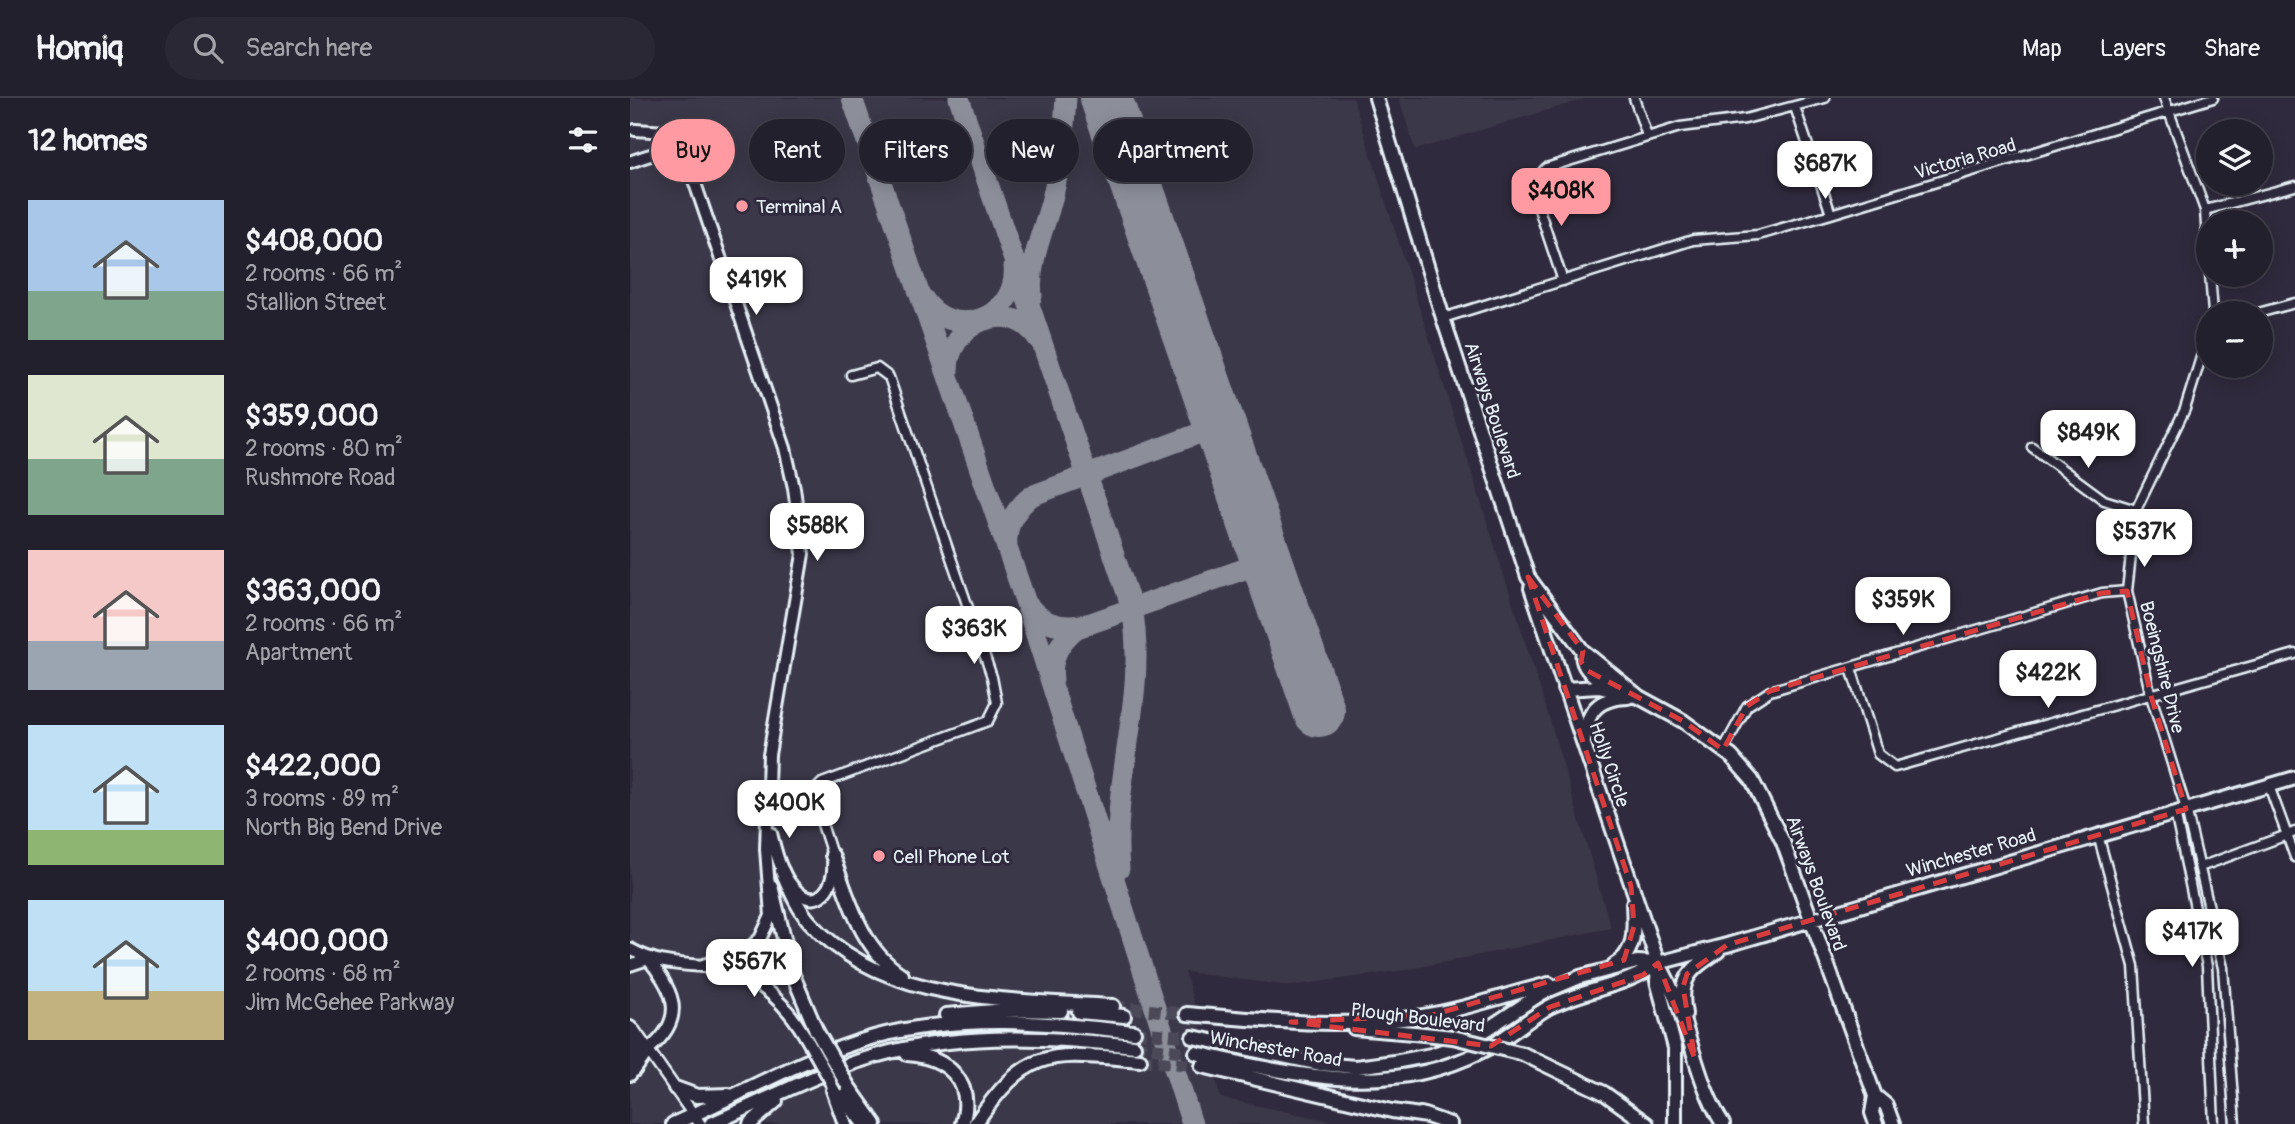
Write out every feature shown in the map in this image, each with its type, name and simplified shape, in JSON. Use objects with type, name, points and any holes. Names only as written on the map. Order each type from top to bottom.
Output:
[{"type":"main road","name":"Airways Boulevard","points":[[1376,98],[1443,318],[1528,577],[1583,651],[1639,697],[1683,721],[1723,750],[1752,780],[1768,807],[1875,1096],[1886,1105],[1894,1124]]},
{"type":"main road","points":[[635,130],[651,131]]},
{"type":"main road","points":[[630,162],[651,154]]},
{"type":"main road","points":[[695,182],[785,448],[794,488],[803,554],[769,755],[766,849],[771,886],[793,975],[811,1033],[845,1124]]},
{"type":"main road","name":"Holly Circle","points":[[1528,577],[1658,963]]},
{"type":"main road","points":[[1583,651],[1582,664],[1615,690]]},
{"type":"main road","name":"Airways Boulevard","points":[[1564,689],[1599,687],[1639,697]]},
{"type":"main road","points":[[1583,745],[1591,709],[1614,697],[1639,697]]},
{"type":"main road","name":"Winchester Road","points":[[1193,1037],[1320,1063],[1356,1067],[1431,1055],[1466,1043],[1524,1004],[1580,977],[1611,967],[1637,962],[1658,963],[1727,945],[2295,778]]},
{"type":"main road","points":[[767,817],[782,871],[794,900],[810,922],[832,942],[864,962],[921,986],[1006,999],[1113,1006]]},
{"type":"main road","points":[[782,871],[797,891],[813,898],[829,889],[835,878],[832,855]]},
{"type":"main road","points":[[832,855],[861,932],[894,969],[921,986]]},
{"type":"main road","points":[[630,949],[648,959],[678,967],[700,966],[728,959],[760,939],[771,916],[771,886]]},
{"type":"main road","points":[[1611,967],[1625,960],[1631,947],[1634,926],[1631,886]]},
{"type":"main road","points":[[1695,1059],[1684,1009],[1683,987],[1687,974],[1727,945]]},
{"type":"main road","points":[[630,965],[648,959]]},
{"type":"main road","points":[[630,1074],[648,1050],[662,1039],[671,1024],[673,1008],[664,979],[648,959]]},
{"type":"main road","points":[[1658,963],[1668,979],[1695,1059],[1723,1124]]},
{"type":"main road","points":[[1658,963],[1657,981],[1675,1048],[1675,1124]]},
{"type":"main road","name":"Winchester Road","points":[[1196,1053],[1290,1073],[1361,1081],[1389,1079],[1439,1068],[1484,1051],[1550,1007],[1586,992],[1643,975],[1658,963]]},
{"type":"main road","points":[[700,966],[748,978],[779,998],[811,1033],[875,1124]]},
{"type":"main road","points":[[1187,1014],[1291,1022],[1395,1020],[1432,1015],[1580,977]]},
{"type":"main road","points":[[673,1124],[697,1119],[740,1094],[873,1037],[929,1018],[968,1011],[1049,1010],[1124,1016]]},
{"type":"main road","points":[[873,1037],[960,1021],[1004,1020],[1134,1032]]},
{"type":"main road","name":"Plough Boulevard","points":[[1291,1022],[1453,1037],[1523,1054],[1604,1093],[1647,1124]]},
{"type":"main road","points":[[630,1026],[636,1045],[630,1074]]},
{"type":"main road","points":[[711,1124],[791,1089],[890,1052],[984,1038],[1063,1038],[1134,1046]]},
{"type":"main road","points":[[890,1052],[938,1059],[954,1070],[962,1082],[966,1097],[962,1124]]},
{"type":"main road","points":[[975,1124],[998,1089],[1030,1064],[1078,1055],[1140,1060]]},
{"type":"main road","points":[[1202,1066],[1392,1111],[1427,1116]]},
{"type":"main road","points":[[1290,1073],[1450,1124]]},
{"type":"main road","points":[[830,1080],[864,1124]]},
{"type":"main road","points":[[675,1088],[703,1097],[740,1094]]},
{"type":"main road","points":[[750,1124],[791,1089]]},
{"type":"main road","name":"Airways Boulevard","points":[[1875,1096],[1872,1113],[1876,1124]]},
{"type":"street","points":[[1634,98],[1647,136]]},
{"type":"street","points":[[1563,281],[1535,194],[1537,177],[1546,168],[1680,127],[1745,119],[1825,98]]},
{"type":"street","points":[[2164,98],[2205,210],[2295,186]]},
{"type":"street","name":"Victoria Road","points":[[1443,318],[1693,240],[1758,235],[2213,98]]},
{"type":"street","points":[[1795,107],[1831,214]]},
{"type":"street","points":[[2273,309],[2295,303]]},
{"type":"street","points":[[832,855],[813,793],[822,783],[988,721],[997,703],[995,684],[889,377],[877,368],[851,375]]},
{"type":"street","name":"Boeingshire Drive","points":[[2180,811],[2127,591],[2136,510],[2185,410],[2196,374]]},
{"type":"street","points":[[2032,447],[2104,500],[2136,510]]},
{"type":"street","points":[[1723,750],[1747,706],[1770,691],[2102,593],[2127,591]]},
{"type":"street","points":[[1851,668],[1878,754],[1895,767],[2295,654]]},
{"type":"street","points":[[2269,786],[2295,857]]},
{"type":"street","points":[[2180,811],[2200,867],[2223,968],[2235,1124]]},
{"type":"street","points":[[2180,811],[2207,967],[2214,1124]]},
{"type":"street","points":[[2200,867],[2295,832]]},
{"type":"street","points":[[2098,835],[2133,966],[2144,1124]]},
{"type":"street","points":[[630,1026],[697,1119]]},
{"type":"highlighted area","points":[[1528,577],[1583,651],[1581,662],[1588,671],[1683,721],[1723,750],[1747,706],[1770,691],[2102,593],[2127,591],[2151,696],[2186,809],[1727,945],[1687,974],[1683,987],[1695,1059],[1658,963],[1643,975],[1550,1007],[1491,1046],[1291,1022],[1432,1015],[1624,960],[1634,926],[1631,886]]},
{"type":"shaded area","points":[[630,98],[1353,98],[1550,720],[1611,928],[1406,970],[1290,986],[1185,972],[1221,1098],[1345,1124],[630,1124]]},
{"type":"shaded area","points":[[1399,98],[1588,98],[1415,150]]},
{"type":"taxiway","points":[[852,98],[1025,600],[1192,1124]]},
{"type":"taxiway","points":[[959,98],[1132,608],[1136,674],[1120,803],[1119,869]]},
{"type":"taxiway","points":[[1032,296],[1032,270],[1058,171],[1066,98]]},
{"type":"taxiway","points":[[923,298],[935,312],[950,319],[965,322],[981,319],[995,311],[1006,300],[1013,284],[1014,266]]},
{"type":"taxiway","points":[[948,372],[950,355],[958,340],[969,328],[983,321],[998,317],[1013,319],[1027,326],[1039,340]]},
{"type":"taxiway","points":[[1007,545],[1013,518],[1031,496],[1219,426]]},
{"type":"taxiway","points":[[1053,679],[1053,664],[1058,650],[1077,628],[1267,561]]},
{"type":"taxiway","points":[[1028,605],[1040,617],[1054,624],[1086,624]]},
{"type":"runway","points":[[1106,98],[1319,711]]},
{"type":"tunnel","points":[[1113,1006],[1187,1014]]},
{"type":"tunnel","points":[[1134,1032],[1193,1037]]},
{"type":"tunnel","points":[[1134,1046],[1196,1053]]},
{"type":"tunnel","points":[[1140,1060],[1202,1066]]},
{"type":"place","name":"Terminal A","points":[[742,206]]},
{"type":"place","name":"Cell Phone Lot","points":[[879,856]]}]
